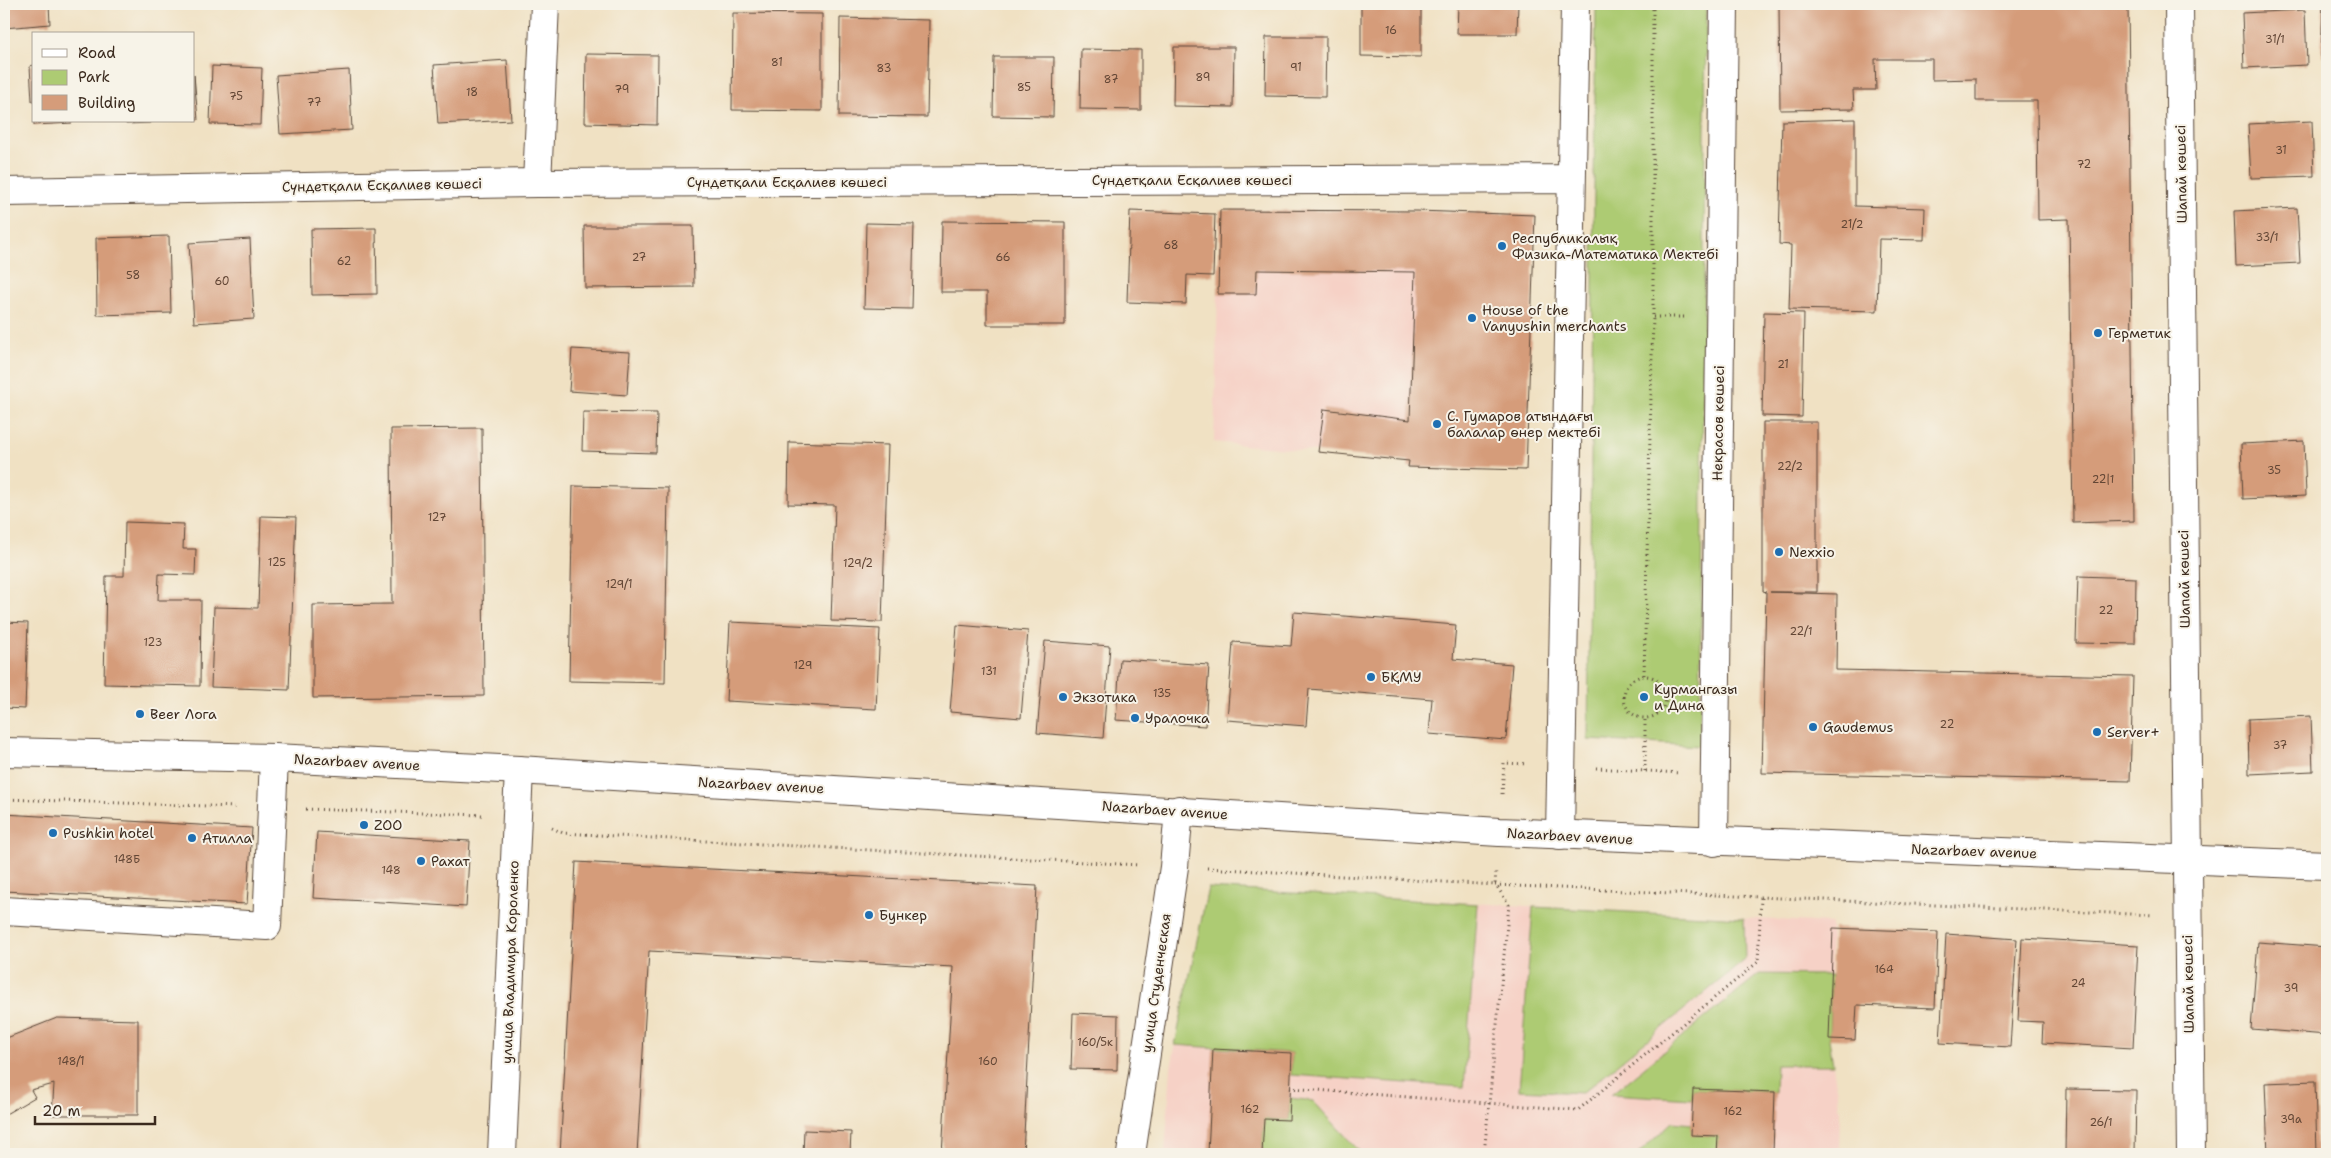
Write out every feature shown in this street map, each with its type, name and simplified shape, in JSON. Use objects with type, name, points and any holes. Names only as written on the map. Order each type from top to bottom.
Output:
[{"type":"street","points":[[537,183],[545,4]]},
{"type":"street","points":[[1560,835],[1575,4]]},
{"type":"street","name":"Некрасов көшесі","points":[[1714,842],[1724,4]]},
{"type":"street","name":"Шапай көшесі","points":[[2179,4],[2187,917],[2191,1154]]},
{"type":"street","name":"Сүндетқали Есқалиев көшесі","points":[[4,192],[537,183],[1571,179]]},
{"type":"street","name":"Nazarbaev avenue","points":[[4,752],[274,758],[519,770],[1560,835],[2187,858],[2327,865]]},
{"type":"street","points":[[4,911],[267,926],[274,758]]},
{"type":"street","name":"улица Владимира Короленко","points":[[502,1154],[519,770]]},
{"type":"street","name":"улица Студенческая","points":[[1131,1154],[1174,867],[1179,810]]},
{"type":"path","points":[[1644,675],[1653,316],[1653,4]]},
{"type":"path","points":[[1644,675],[1658,680],[1663,686],[1666,700],[1659,713],[1645,718],[1628,710],[1624,697],[1628,684],[1632,680],[1644,675]]},
{"type":"path","points":[[1645,718],[1645,771]]},
{"type":"path","points":[[1502,794],[1504,763],[1715,776]]},
{"type":"path","points":[[516,816],[563,833],[1495,885],[2187,917]]},
{"type":"path","points":[[1484,1154],[1509,905],[1495,885],[1496,869]]},
{"type":"path","points":[[1290,1088],[1578,1110],[1758,962],[1761,897]]},
{"type":"shaded area","name":"House of the Vanyushin merchants","points":[[1220,210],[1417,211],[1535,215],[1526,470],[1408,467],[1408,461],[1214,442]]},
{"type":"shaded area","points":[[1208,888],[1831,923],[1829,1039],[1840,1111],[1839,1154],[1165,1154],[1171,1068]]},
{"type":"green space","points":[[1596,4],[1706,4],[1700,746],[1588,740]]},
{"type":"green space","points":[[1208,888],[1478,904],[1464,1087],[1291,1075],[1292,1053],[1175,1045]]},
{"type":"green space","points":[[1533,907],[1744,918],[1745,960],[1582,1093],[1519,1090]]},
{"type":"green space","points":[[1759,974],[1831,975],[1829,1039],[1833,1065],[1776,1065],[1775,1092],[1693,1089],[1692,1099],[1611,1094]]},
{"type":"green space","points":[[1290,1098],[1313,1101],[1362,1154],[1262,1154],[1264,1119],[1289,1120]]},
{"type":"green space","points":[[1672,1122],[1692,1124],[1692,1135],[1718,1136],[1717,1154],[1638,1154]]},
{"type":"building","points":[[4,4],[49,4],[50,24],[4,28]]},
{"type":"building","points":[[1361,4],[1421,4],[1421,57],[1361,56]]},
{"type":"building","points":[[1458,4],[1518,4],[1517,34],[1457,34]]},
{"type":"building","points":[[1779,4],[2128,4],[2134,521],[2073,523],[2069,219],[2038,220],[2037,101],[1976,101],[1976,79],[1932,80],[1932,59],[1875,59],[1876,90],[1853,90],[1854,109],[1780,110]]},
{"type":"building","points":[[2323,4],[2327,4],[2327,57],[2321,57]]},
{"type":"building","points":[[2305,10],[2307,65],[2244,68],[2242,13]]},
{"type":"building","points":[[733,13],[822,14],[822,111],[732,110]]},
{"type":"building","points":[[840,18],[929,20],[927,117],[839,116]]},
{"type":"building","points":[[1266,37],[1326,37],[1325,97],[1265,96]]},
{"type":"building","points":[[1174,47],[1234,47],[1233,107],[1173,106]]},
{"type":"building","points":[[1081,49],[1141,50],[1141,110],[1080,109]]},
{"type":"building","points":[[586,54],[658,55],[657,125],[585,123]]},
{"type":"building","points":[[994,57],[1054,57],[1053,117],[993,116]]},
{"type":"building","points":[[507,60],[511,120],[438,124],[434,65]]},
{"type":"building","points":[[30,66],[32,66],[32,101]]},
{"type":"building","points":[[212,66],[262,68],[260,125],[210,124]]},
{"type":"building","points":[[349,70],[352,130],[280,134],[276,75]]},
{"type":"building","points":[[195,86],[198,120],[195,120]]},
{"type":"building","points":[[1855,119],[1855,206],[1925,208],[1924,240],[1879,239],[1877,311],[1789,309],[1791,245],[1779,244],[1782,121]]},
{"type":"building","points":[[2312,121],[2314,176],[2251,178],[2248,124]]},
{"type":"building","points":[[34,122],[72,122],[72,123],[34,125]]},
{"type":"building","points":[[125,122],[151,122],[151,123],[126,124]]},
{"type":"building","points":[[2297,208],[2300,263],[2236,266],[2234,211]]},
{"type":"building","name":"House of the Vanyushin merchants","points":[[1220,210],[1417,211],[1535,215],[1526,470],[1408,467],[1409,461],[1318,452],[1324,409],[1410,420],[1415,272],[1257,270],[1256,294],[1218,294]]},
{"type":"building","points":[[1130,211],[1215,214],[1213,276],[1187,275],[1186,304],[1127,302]]},
{"type":"building","points":[[942,221],[1065,222],[1065,325],[987,325],[987,292],[941,292]]},
{"type":"building","points":[[866,223],[914,224],[912,309],[864,308]]},
{"type":"building","points":[[584,226],[693,226],[694,287],[585,288]]},
{"type":"building","points":[[376,228],[377,294],[312,295],[311,229]]},
{"type":"building","points":[[169,236],[171,313],[97,315],[96,238]]},
{"type":"building","points":[[250,239],[254,319],[194,323],[189,243]]},
{"type":"building","points":[[1764,312],[1804,313],[1802,417],[1762,416]]},
{"type":"building","points":[[572,349],[630,352],[627,395],[569,391]]},
{"type":"building","points":[[583,412],[657,413],[656,453],[582,451]]},
{"type":"building","points":[[1763,422],[1817,422],[1817,592],[1770,592],[1837,594],[1836,670],[2133,676],[2130,781],[1762,773],[1766,592],[1763,591]]},
{"type":"building","points":[[482,428],[484,696],[313,698],[313,605],[392,604],[391,429]]},
{"type":"building","points":[[2304,441],[2306,496],[2243,499],[2241,444]]},
{"type":"building","points":[[789,442],[888,445],[882,622],[831,621],[835,505],[788,504]]},
{"type":"building","points":[[573,486],[668,488],[665,683],[569,681]]},
{"type":"building","points":[[261,516],[296,517],[289,690],[211,687],[214,607],[258,608]]},
{"type":"building","points":[[125,522],[184,524],[183,549],[196,549],[195,575],[159,574],[158,600],[201,600],[200,686],[104,684],[106,576],[124,576]]},
{"type":"building","points":[[2078,576],[2136,578],[2135,644],[2076,643]]},
{"type":"building","name":"БҚМУ","points":[[1294,612],[1456,625],[1453,659],[1512,664],[1506,740],[1429,734],[1432,699],[1309,689],[1306,726],[1227,720],[1233,642],[1291,646]]},
{"type":"building","points":[[4,622],[28,623],[25,709],[4,708]]},
{"type":"building","points":[[730,622],[880,629],[876,709],[726,701]]},
{"type":"building","points":[[957,625],[1028,631],[1021,718],[950,712]]},
{"type":"building","points":[[1045,641],[1110,646],[1103,738],[1037,733]]},
{"type":"building","points":[[1120,659],[1209,665],[1205,726],[1116,720]]},
{"type":"building","points":[[2311,716],[2313,771],[2249,774],[2248,719]]},
{"type":"building","points":[[4,814],[252,828],[247,904],[4,891]]},
{"type":"building","points":[[317,832],[470,841],[466,907],[313,898]]},
{"type":"building","points":[[576,862],[1037,886],[1023,1154],[942,1154],[953,967],[649,951],[637,1154],[560,1154]]},
{"type":"building","points":[[1833,928],[1938,932],[1935,1008],[1857,1005],[1855,1040],[1829,1039]]},
{"type":"building","points":[[1946,934],[2017,939],[2010,1047],[1940,1043]]},
{"type":"building","points":[[2022,938],[2138,945],[2133,1048],[2042,1043],[2043,1022],[2018,1021]]},
{"type":"building","points":[[2258,942],[2327,947],[2327,1035],[2251,1029]]},
{"type":"building","points":[[1073,1013],[1118,1015],[1117,1070],[1071,1069]]},
{"type":"building","points":[[57,1018],[138,1020],[138,1115],[52,1115],[54,1084],[31,1090],[35,1097],[4,1115],[4,1039]]},
{"type":"building","points":[[1213,1049],[1292,1053],[1289,1120],[1264,1119],[1262,1154],[1208,1154]]},
{"type":"building","points":[[2315,1081],[2317,1154],[2268,1154],[2265,1083]]},
{"type":"building","points":[[1693,1089],[1775,1092],[1773,1154],[1717,1154],[1718,1136],[1691,1135]]},
{"type":"building","points":[[2066,1089],[2136,1090],[2135,1154],[2065,1154]]},
{"type":"building","points":[[804,1130],[851,1132],[850,1154],[803,1154]]},
{"type":"place","name":"Республикалық Физика-Математика Мектебі","points":[[1502,246]]},
{"type":"place","name":"House of the Vanyushin merchants","points":[[1472,318]]},
{"type":"place","name":"Герметик","points":[[2098,333]]},
{"type":"place","name":"С. Гумаров атындағы балалар өнер мектебі","points":[[1437,424]]},
{"type":"place","name":"Nexxio","points":[[1779,552]]},
{"type":"place","name":"БҚМУ","points":[[1371,677]]},
{"type":"place","name":"Экзотика","points":[[1063,697]]},
{"type":"place","name":"Курмангазы и Дина","points":[[1644,697]]},
{"type":"place","name":"Beer Лога","points":[[140,714]]},
{"type":"place","name":"Уралочка","points":[[1135,718]]},
{"type":"place","name":"Gaudemus","points":[[1813,727]]},
{"type":"place","name":"Server+","points":[[2097,732]]},
{"type":"place","name":"ZOO","points":[[364,825]]},
{"type":"place","name":"Pushkin hotel","points":[[53,833]]},
{"type":"place","name":"Атилла","points":[[192,838]]},
{"type":"place","name":"Рахат","points":[[421,861]]},
{"type":"place","name":"Бункер","points":[[869,915]]}]
